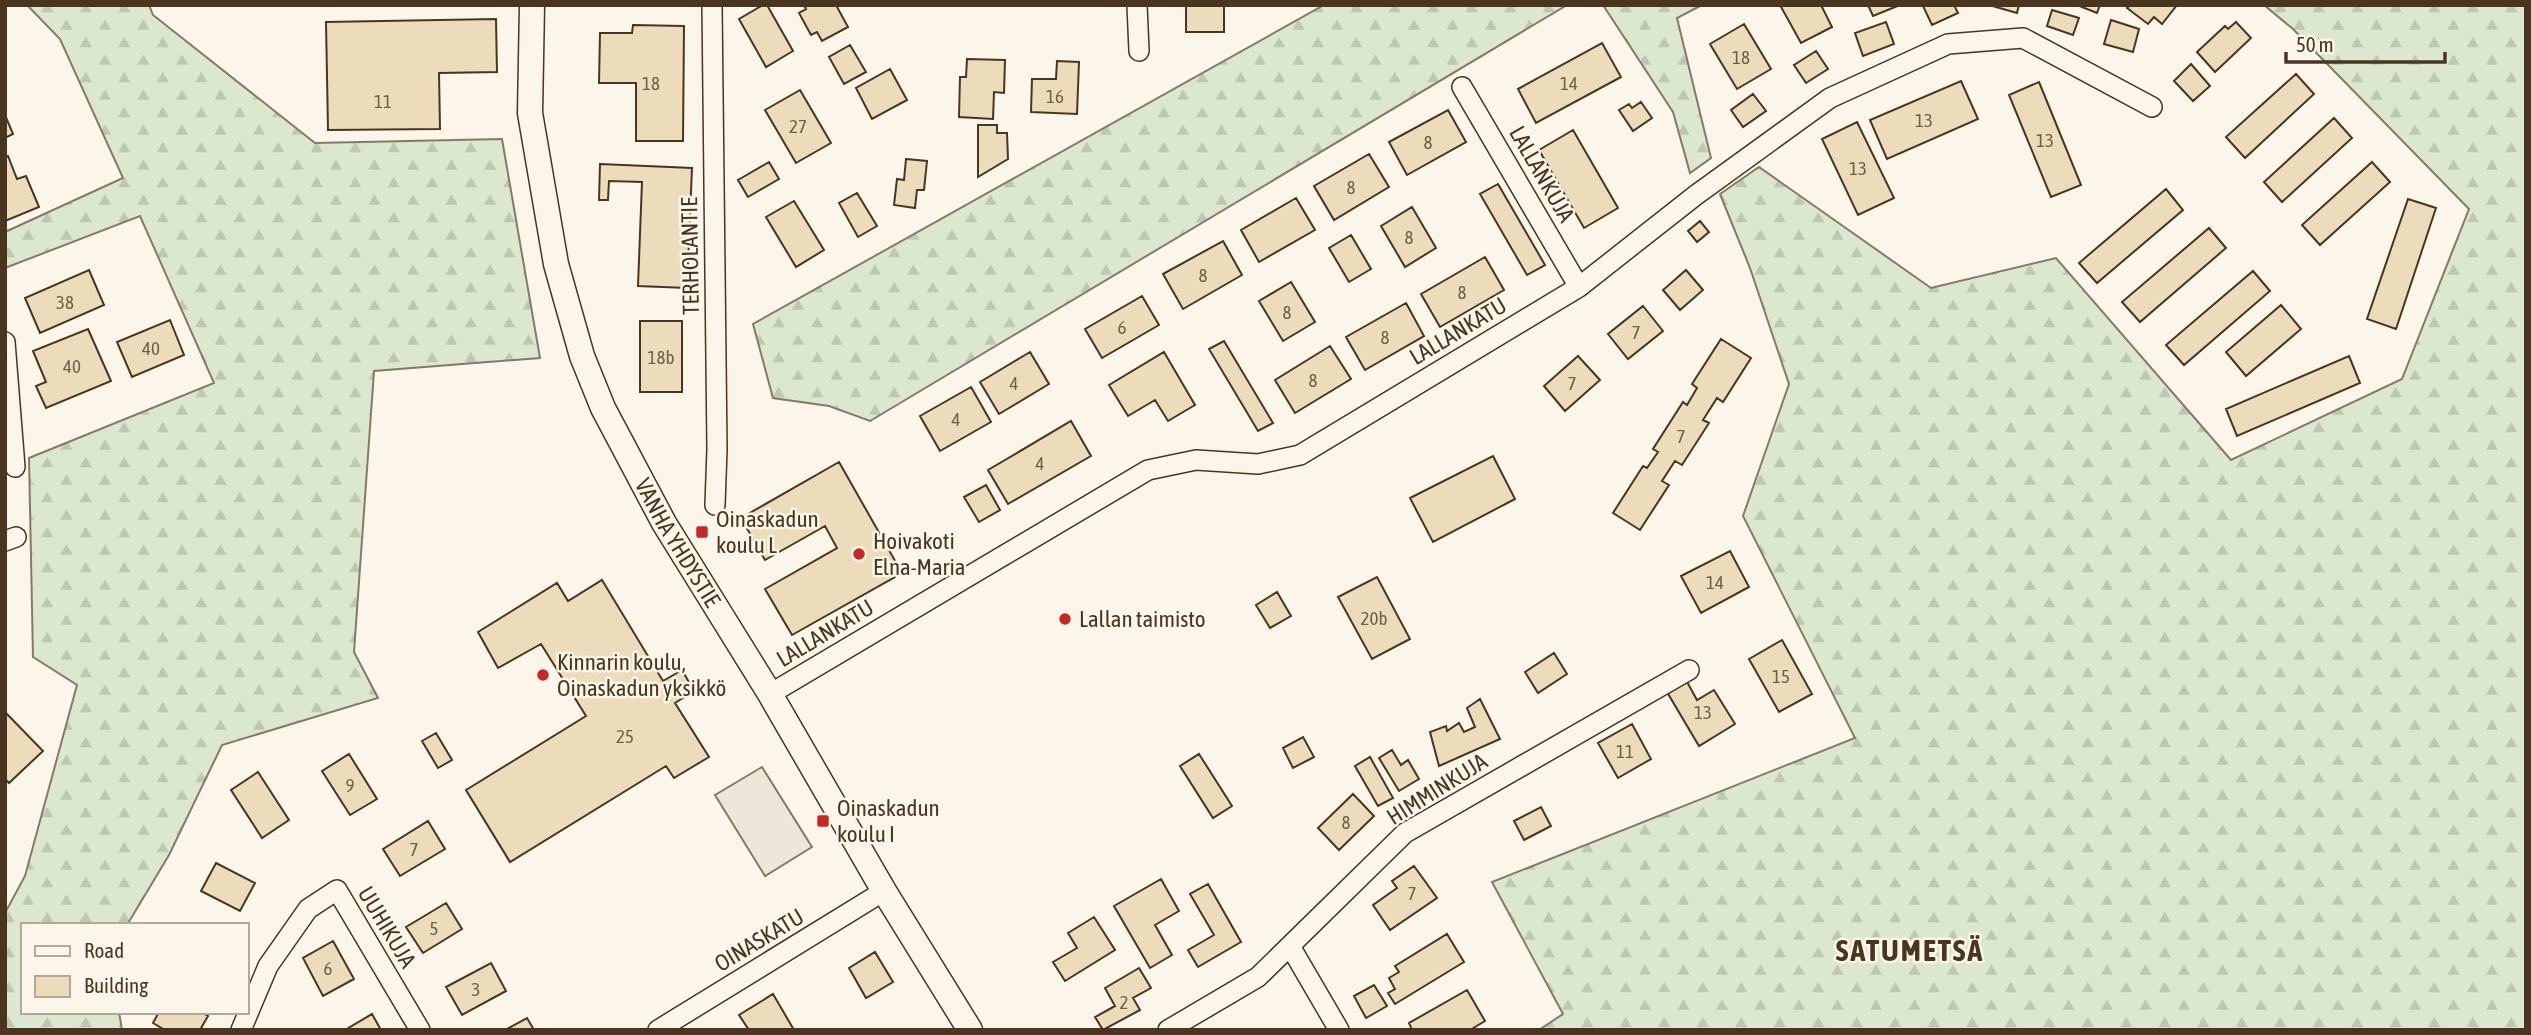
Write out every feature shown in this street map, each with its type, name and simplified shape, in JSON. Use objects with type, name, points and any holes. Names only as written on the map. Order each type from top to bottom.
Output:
[{"type":"street","name":"VANHA YHDYSTIE","points":[[531,5],[530,113],[556,264],[582,356],[603,408],[664,523],[770,694],[884,891],[970,1030]]},
{"type":"street","name":"TERHOLANTIE","points":[[712,5],[717,449],[715,505]]},
{"type":"street","points":[[1138,5],[1139,51]]},
{"type":"street","name":"LALLANKATU","points":[[770,694],[1149,470],[1196,460],[1258,464],[1300,455],[1579,287],[1696,195],[1830,98],[1948,44],[2023,38],[2152,107]]},
{"type":"street","name":"LALLANKUJA","points":[[1462,87],[1579,287]]},
{"type":"street","points":[[5,342],[15,467]]},
{"type":"street","name":"HIMMINKUJA","points":[[1168,1030],[1258,977],[1405,833],[1689,670]]},
{"type":"street","name":"UUHIKUJA","points":[[248,1013],[268,966],[308,909],[337,890],[420,1030]]},
{"type":"street","name":"OINASKATU","points":[[658,1030],[884,891]]},
{"type":"street","points":[[1290,946],[1339,1030]]},
{"type":"green space","points":[[27,5],[149,5],[153,15],[315,143],[502,139],[540,358],[374,371],[354,652],[378,698],[222,745],[169,855],[128,923],[21,923],[21,1014],[119,1014],[122,1030],[5,1030],[5,913],[25,876],[77,685],[33,657],[29,458],[214,383],[140,216],[5,268],[5,232],[123,178],[60,39]]},
{"type":"green space","points":[[1324,5],[1567,5],[870,421],[829,406],[773,398],[753,324]]},
{"type":"green space","points":[[1603,5],[1702,5],[1677,18],[1711,158],[1690,173],[1673,112]]},
{"type":"green space","points":[[2264,5],[2526,5],[2526,1030],[1539,1030],[1563,1014],[1492,882],[1855,738],[1743,516],[1789,384],[1750,268],[1720,194],[1759,167],[1931,288],[2056,258],[2231,460],[2402,379],[2469,209],[2293,29]]},
{"type":"shaded area","points":[[762,767],[812,847],[765,876],[715,795]]},
{"type":"building","points":[[767,5],[793,51],[766,67],[739,19]]},
{"type":"building","points":[[804,5],[836,5],[848,27],[822,41],[817,32],[811,35],[799,13],[806,9]]},
{"type":"building","points":[[1186,5],[1224,5],[1224,32],[1186,32]]},
{"type":"building","points":[[1780,5],[1821,5],[1832,27],[1801,43]]},
{"type":"building","points":[[1868,5],[1900,5],[1873,16]]},
{"type":"building","points":[[1954,5],[1958,13],[1932,25],[1923,6]]},
{"type":"building","points":[[1989,5],[2019,5],[2017,13]]},
{"type":"building","points":[[2077,5],[2100,5],[2097,13]]},
{"type":"building","points":[[2130,5],[2177,5],[2162,24],[2154,17],[2148,24],[2127,8]]},
{"type":"building","points":[[2052,10],[2079,18],[2073,35],[2047,26]]},
{"type":"building","points":[[496,19],[497,72],[439,73],[440,129],[328,130],[326,22]]},
{"type":"building","points":[[2111,20],[2139,29],[2133,52],[2104,44]]},
{"type":"building","points":[[1886,22],[1894,44],[1863,56],[1855,33]]},
{"type":"building","points":[[2236,22],[2251,38],[2215,72],[2197,52],[2225,26],[2228,29]]},
{"type":"building","points":[[1744,24],[1771,69],[1737,89],[1710,44]]},
{"type":"building","points":[[633,25],[684,26],[683,141],[636,141],[636,83],[599,83],[600,33],[632,33]]},
{"type":"building","points":[[1602,43],[1621,77],[1536,123],[1518,89]]},
{"type":"building","points":[[850,45],[866,72],[844,84],[829,57]]},
{"type":"building","points":[[1816,51],[1828,69],[1806,83],[1794,65]]},
{"type":"building","points":[[967,59],[1005,60],[1004,93],[994,92],[993,119],[959,117],[960,77],[966,77]]},
{"type":"building","points":[[1057,61],[1079,62],[1077,114],[1031,112],[1032,79],[1056,79]]},
{"type":"building","points":[[2191,64],[2210,86],[2193,101],[2174,81]]},
{"type":"building","points":[[890,69],[907,100],[872,119],[856,88]]},
{"type":"building","points":[[2296,74],[2314,94],[2245,158],[2226,137]]},
{"type":"building","points":[[1961,81],[1978,119],[1887,159],[1870,120]]},
{"type":"building","points":[[2039,82],[2081,185],[2051,197],[2009,95]]},
{"type":"building","points":[[800,90],[831,143],[796,163],[765,110]]},
{"type":"building","points":[[1753,94],[1766,111],[1743,127],[1731,110]]},
{"type":"building","points":[[1641,102],[1652,118],[1633,131],[1619,110],[1629,104],[1632,108]]},
{"type":"building","points":[[1448,110],[1466,142],[1407,175],[1389,142]]},
{"type":"building","points":[[5,115],[13,134],[5,138]]},
{"type":"building","points":[[2334,118],[2352,138],[2282,202],[2264,182]]},
{"type":"building","points":[[1857,122],[1894,198],[1858,215],[1822,139]]},
{"type":"building","points":[[978,125],[997,125],[997,133],[1007,133],[1008,159],[978,177]]},
{"type":"building","points":[[1573,130],[1618,208],[1584,228],[1539,150]]},
{"type":"building","points":[[1369,154],[1389,187],[1334,220],[1314,186]]},
{"type":"building","points":[[8,156],[17,179],[26,176],[39,207],[5,221],[5,157]]},
{"type":"building","points":[[906,159],[927,161],[924,190],[917,190],[915,208],[894,205],[897,179],[904,180]]},
{"type":"building","points":[[769,162],[779,179],[748,197],[738,180]]},
{"type":"building","points":[[2372,162],[2390,182],[2320,245],[2302,225]]},
{"type":"building","points":[[600,164],[692,168],[687,288],[638,286],[642,182],[609,181],[608,200],[599,200]]},
{"type":"building","points":[[1498,184],[1545,265],[1527,275],[1480,194]]},
{"type":"building","points":[[2166,189],[2183,210],[2097,283],[2079,263]]},
{"type":"building","points":[[857,193],[877,226],[858,237],[839,203]]},
{"type":"building","points":[[1296,198],[1315,230],[1259,262],[1241,230]]},
{"type":"building","points":[[2408,199],[2436,208],[2396,329],[2367,319]]},
{"type":"building","points":[[794,201],[824,250],[796,267],[766,217]]},
{"type":"building","points":[[1412,207],[1436,248],[1405,267],[1381,226]]},
{"type":"building","points":[[1700,221],[1709,232],[1697,242],[1688,231]]},
{"type":"building","points":[[2209,228],[2226,248],[2140,322],[2122,302]]},
{"type":"building","points":[[1351,235],[1371,269],[1349,282],[1329,248]]},
{"type":"building","points":[[1223,241],[1242,275],[1183,309],[1163,274]]},
{"type":"building","points":[[1485,257],[1504,290],[1440,327],[1421,294]]},
{"type":"building","points":[[89,270],[104,305],[40,333],[25,298]]},
{"type":"building","points":[[1686,270],[1703,290],[1680,310],[1663,290]]},
{"type":"building","points":[[2253,271],[2270,291],[2184,365],[2166,345]]},
{"type":"building","points":[[1291,282],[1315,322],[1283,341],[1259,301]]},
{"type":"building","points":[[1142,296],[1159,325],[1102,358],[1085,329]]},
{"type":"building","points":[[1406,303],[1424,336],[1365,370],[1346,337]]},
{"type":"building","points":[[2281,305],[2301,329],[2246,376],[2226,352]]},
{"type":"building","points":[[1643,306],[1663,331],[1628,359],[1608,334]]},
{"type":"building","points":[[170,320],[184,355],[132,377],[117,342]]},
{"type":"building","points":[[640,321],[682,321],[682,392],[640,392]]},
{"type":"building","points":[[88,329],[111,381],[46,408],[36,386],[46,382],[33,351]]},
{"type":"building","points":[[1721,339],[1751,358],[1723,402],[1717,398],[1703,420],[1709,423],[1682,465],[1675,461],[1662,481],[1669,485],[1640,530],[1613,513],[1643,466],[1647,468],[1658,452],[1653,449],[1683,402],[1687,405],[1697,388],[1692,384]]},
{"type":"building","points":[[1224,341],[1273,423],[1258,431],[1209,349]]},
{"type":"building","points":[[1330,346],[1351,379],[1295,413],[1275,380]]},
{"type":"building","points":[[1030,352],[1049,384],[999,414],[980,382]]},
{"type":"building","points":[[1164,352],[1195,405],[1168,421],[1155,400],[1128,416],[1109,385]]},
{"type":"building","points":[[1578,356],[1600,380],[1565,411],[1544,386]]},
{"type":"building","points":[[2349,356],[2360,383],[2237,436],[2226,409]]},
{"type":"building","points":[[971,387],[991,422],[940,451],[920,416]]},
{"type":"building","points":[[1071,421],[1091,456],[1008,504],[988,470]]},
{"type":"building","points":[[1493,456],[1515,499],[1433,542],[1410,498]]},
{"type":"building","name":"Hoivakoti Elna-Maria","points":[[839,462],[902,573],[792,635],[765,589],[837,548],[825,526],[765,560],[741,518]]},
{"type":"building","points":[[986,485],[1000,510],[979,522],[964,497]]},
{"type":"building","points":[[1730,551],[1749,587],[1701,613],[1681,576]]},
{"type":"building","points":[[1377,577],[1410,639],[1372,659],[1338,597]]},
{"type":"building","points":[[602,580],[663,681],[682,670],[694,691],[675,703],[709,757],[674,778],[666,766],[510,862],[466,790],[586,716],[541,644],[498,668],[478,632],[557,583],[568,601]]},
{"type":"building","points":[[1277,592],[1291,616],[1270,628],[1256,605]]},
{"type":"building","points":[[1782,640],[1812,694],[1779,712],[1749,659]]},
{"type":"building","points":[[1554,653],[1567,674],[1538,693],[1525,672]]},
{"type":"building","points":[[1686,680],[1697,700],[1714,690],[1735,724],[1699,746],[1667,692]]},
{"type":"building","points":[[1480,699],[1500,739],[1439,766],[1430,732],[1446,726],[1447,731],[1459,723],[1464,732],[1475,727],[1467,708]]},
{"type":"building","points":[[5,712],[43,751],[9,783],[5,779]]},
{"type":"building","points":[[1632,724],[1651,759],[1618,778],[1598,743]]},
{"type":"building","points":[[436,733],[452,760],[438,768],[422,741]]},
{"type":"building","points":[[1303,737],[1314,757],[1293,768],[1283,748]]},
{"type":"building","points":[[1392,750],[1401,765],[1408,760],[1419,779],[1399,791],[1379,758]]},
{"type":"building","points":[[349,754],[377,799],[350,815],[322,771]]},
{"type":"building","points":[[1199,754],[1232,806],[1213,818],[1180,766]]},
{"type":"building","points":[[1370,757],[1393,798],[1378,806],[1355,766]]},
{"type":"building","points":[[258,772],[289,820],[262,838],[231,790]]},
{"type":"building","points":[[1353,794],[1374,816],[1339,850],[1318,828]]},
{"type":"building","points":[[1541,807],[1551,826],[1524,840],[1514,821]]},
{"type":"building","points":[[428,821],[445,849],[400,876],[383,849]]},
{"type":"building","points":[[216,863],[255,883],[240,911],[201,891]]},
{"type":"building","points":[[1414,866],[1437,898],[1390,930],[1373,905],[1397,888],[1392,881]]},
{"type":"building","points":[[1161,879],[1179,911],[1155,925],[1172,955],[1150,968],[1114,906]]},
{"type":"building","points":[[1208,884],[1241,942],[1198,967],[1188,950],[1214,935],[1190,894]]},
{"type":"building","points":[[446,903],[462,929],[423,953],[406,927]]},
{"type":"building","points":[[1094,917],[1115,950],[1065,981],[1053,962],[1077,948],[1068,933]]},
{"type":"building","points":[[1447,934],[1464,962],[1395,1004],[1388,993],[1395,989],[1389,978],[1399,972],[1395,966]]},
{"type":"building","points":[[333,941],[354,979],[323,996],[303,958]]},
{"type":"building","points":[[875,952],[893,982],[866,998],[849,968]]},
{"type":"building","points":[[491,963],[506,991],[462,1015],[446,987]]},
{"type":"building","points":[[1139,968],[1151,988],[1133,998],[1140,1010],[1103,1030],[1095,1017],[1115,1006],[1105,988]]},
{"type":"building","points":[[1374,985],[1387,1006],[1366,1018],[1354,996]]},
{"type":"building","points":[[1467,990],[1485,1021],[1470,1030],[1412,1030],[1409,1023]]},
{"type":"building","points":[[773,994],[794,1030],[749,1030],[739,1015]]},
{"type":"building","points":[[158,1014],[208,1016],[200,1030],[165,1030],[153,1023]]},
{"type":"building","points":[[372,1014],[381,1030],[345,1030]]},
{"type":"building","points":[[527,1018],[534,1030],[505,1030]]},
{"type":"place","name":"Oinaskadun koulu L","points":[[702,532]]},
{"type":"place","name":"Hoivakoti Elna-Maria","points":[[859,554]]},
{"type":"place","name":"Lallan taimisto","points":[[1065,619]]},
{"type":"place","name":"Kinnarin koulu, Oinaskadun yksikkö","points":[[543,675]]},
{"type":"place","name":"Oinaskadun koulu I","points":[[823,821]]},
{"type":"district","name":"SATUMETSÄ","points":[[1910,951]]}]
